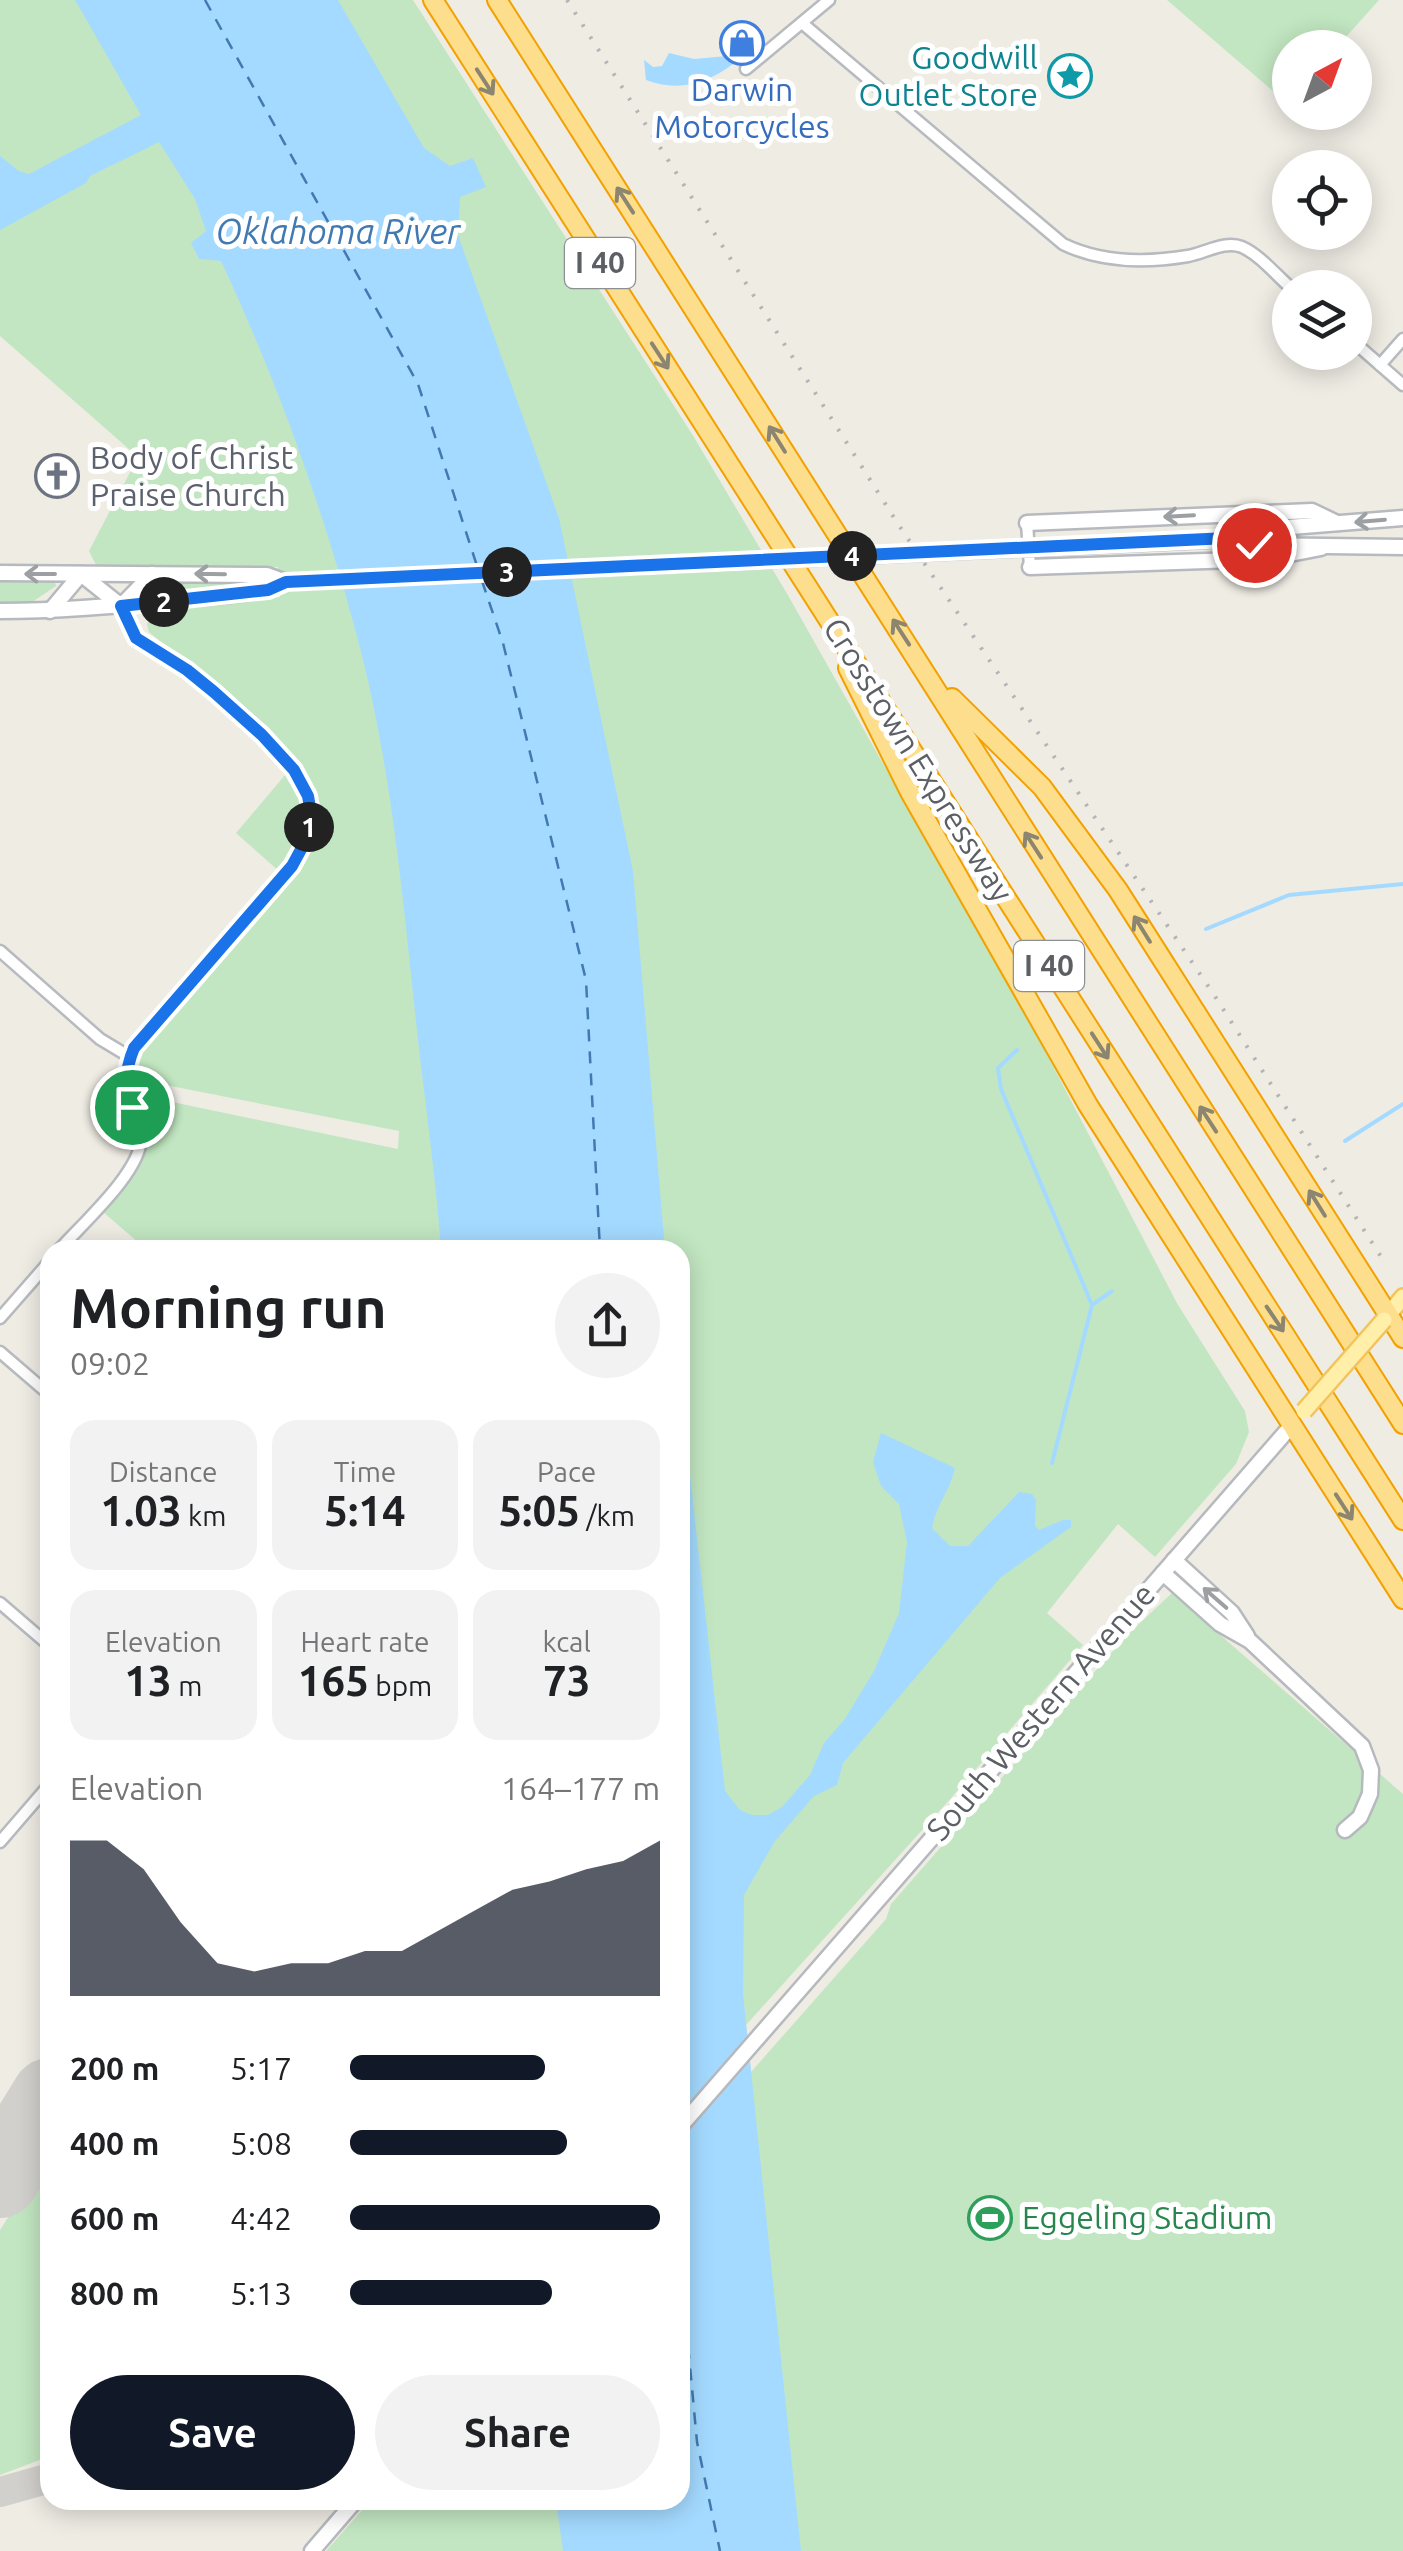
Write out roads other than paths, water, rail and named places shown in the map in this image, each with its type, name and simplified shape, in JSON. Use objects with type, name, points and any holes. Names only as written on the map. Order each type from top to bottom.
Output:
[{"type":"highway","name":"Crosstown Expressway","points":[[432,0],[1403,1520]]},
{"type":"highway","name":"Crosstown Expressway","points":[[497,0],[1403,1424]]},
{"type":"highway","points":[[804,580],[910,792],[1032,1011],[1088,1105],[1298,1418],[1403,1598]]},
{"type":"highway","points":[[930,677],[1042,788],[1118,890],[1386,1317],[1403,1338]]},
{"type":"main road","points":[[1027,523],[1312,511],[1337,523]]},
{"type":"main road","points":[[0,611],[121,606],[268,590],[286,582],[1228,538],[1254,530],[1403,518]]},
{"type":"main road","points":[[1228,538],[1254,545],[1403,547]]},
{"type":"main road","points":[[1030,567],[1264,558],[1321,548]]},
{"type":"main road","points":[[0,573],[267,575],[286,582]]},
{"type":"main road","points":[[81,574],[121,606]]},
{"type":"main road","points":[[50,611],[81,574]]},
{"type":"main road","points":[[121,606],[152,574]]},
{"type":"main road","name":"South Western Avenue","points":[[690,2115],[1403,1297]]},
{"type":"main road","points":[[1174,1560],[1232,1613],[1250,1640],[1362,1746],[1371,1770],[1370,1794],[1360,1816],[1345,1830]]},
{"type":"main road","points":[[1163,1573],[1220,1624],[1250,1640]]},
{"type":"main road","points":[[312,2551],[347,2510]]},
{"type":"street","points":[[746,69],[829,0]]},
{"type":"street","points":[[802,23],[1063,244],[1096,256],[1135,260],[1183,256],[1234,245],[1251,252],[1272,271]]},
{"type":"street","points":[[1380,365],[1403,339]]},
{"type":"street","points":[[1372,358],[1403,385]]},
{"type":"street","points":[[1027,523],[1030,567]]},
{"type":"street","points":[[68,1240],[137,1155],[140,1131],[127,1094],[130,1058],[148,1028],[268,896],[300,853],[310,819],[309,801],[294,770],[279,752],[187,670],[136,638],[121,606]]},
{"type":"street","points":[[0,951],[100,1039],[130,1058]]},
{"type":"street","points":[[0,1318],[40,1272]]},
{"type":"street","points":[[0,1352],[40,1387]]},
{"type":"street","points":[[0,1603],[40,1637]]},
{"type":"street","points":[[0,1842],[40,1796]]},
{"type":"water","name":"Oklahoma River","points":[[75,0],[338,0],[424,148],[450,166],[473,158],[486,187],[460,197],[458,235],[559,518],[633,871],[664,1240],[440,1240],[395,833],[368,680],[342,582],[279,396],[221,261],[199,259],[191,243],[206,231],[195,199],[159,142],[90,176],[86,183],[0,230],[0,156],[29,174],[141,115]]},
{"type":"water","points":[[669,53],[694,59],[727,56],[733,64],[713,77],[691,84],[646,80],[644,60],[653,67],[662,66]]},
{"type":"water","points":[[881,1433],[955,1468],[932,1528],[950,1546],[968,1546],[1019,1492],[1032,1494],[1036,1500],[1035,1526],[1039,1530],[1063,1520],[1071,1520],[1071,1527],[1000,1578],[843,1763],[837,1785],[814,1796],[775,1841],[744,1895],[743,1994],[801,2551],[563,2551],[557,2510],[690,2510],[690,1475],[725,1791],[740,1810],[768,1815],[782,1807],[810,1775],[824,1743],[845,1719],[874,1671],[899,1613],[907,1542],[899,1504],[881,1486],[873,1462]]},
{"type":"waterway","points":[[1206,929],[1289,895],[1403,884]]},
{"type":"waterway","points":[[1017,1050],[998,1068],[1001,1089],[1092,1305]]},
{"type":"waterway","points":[[1345,1141],[1403,1104]]},
{"type":"waterway","points":[[1052,1463],[1092,1305],[1112,1291]]},
{"type":"railway","points":[[567,0],[898,524],[1216,998],[1385,1263]]},
{"type":"place","name":"Darwin Motorcycles","points":[[742,43]]},
{"type":"place","name":"Goodwill Outlet Store","points":[[1070,76]]},
{"type":"place","name":"Body of Christ Praise Church","points":[[57,476]]},
{"type":"place","name":"Eggeling Stadium","points":[[990,2218]]}]
